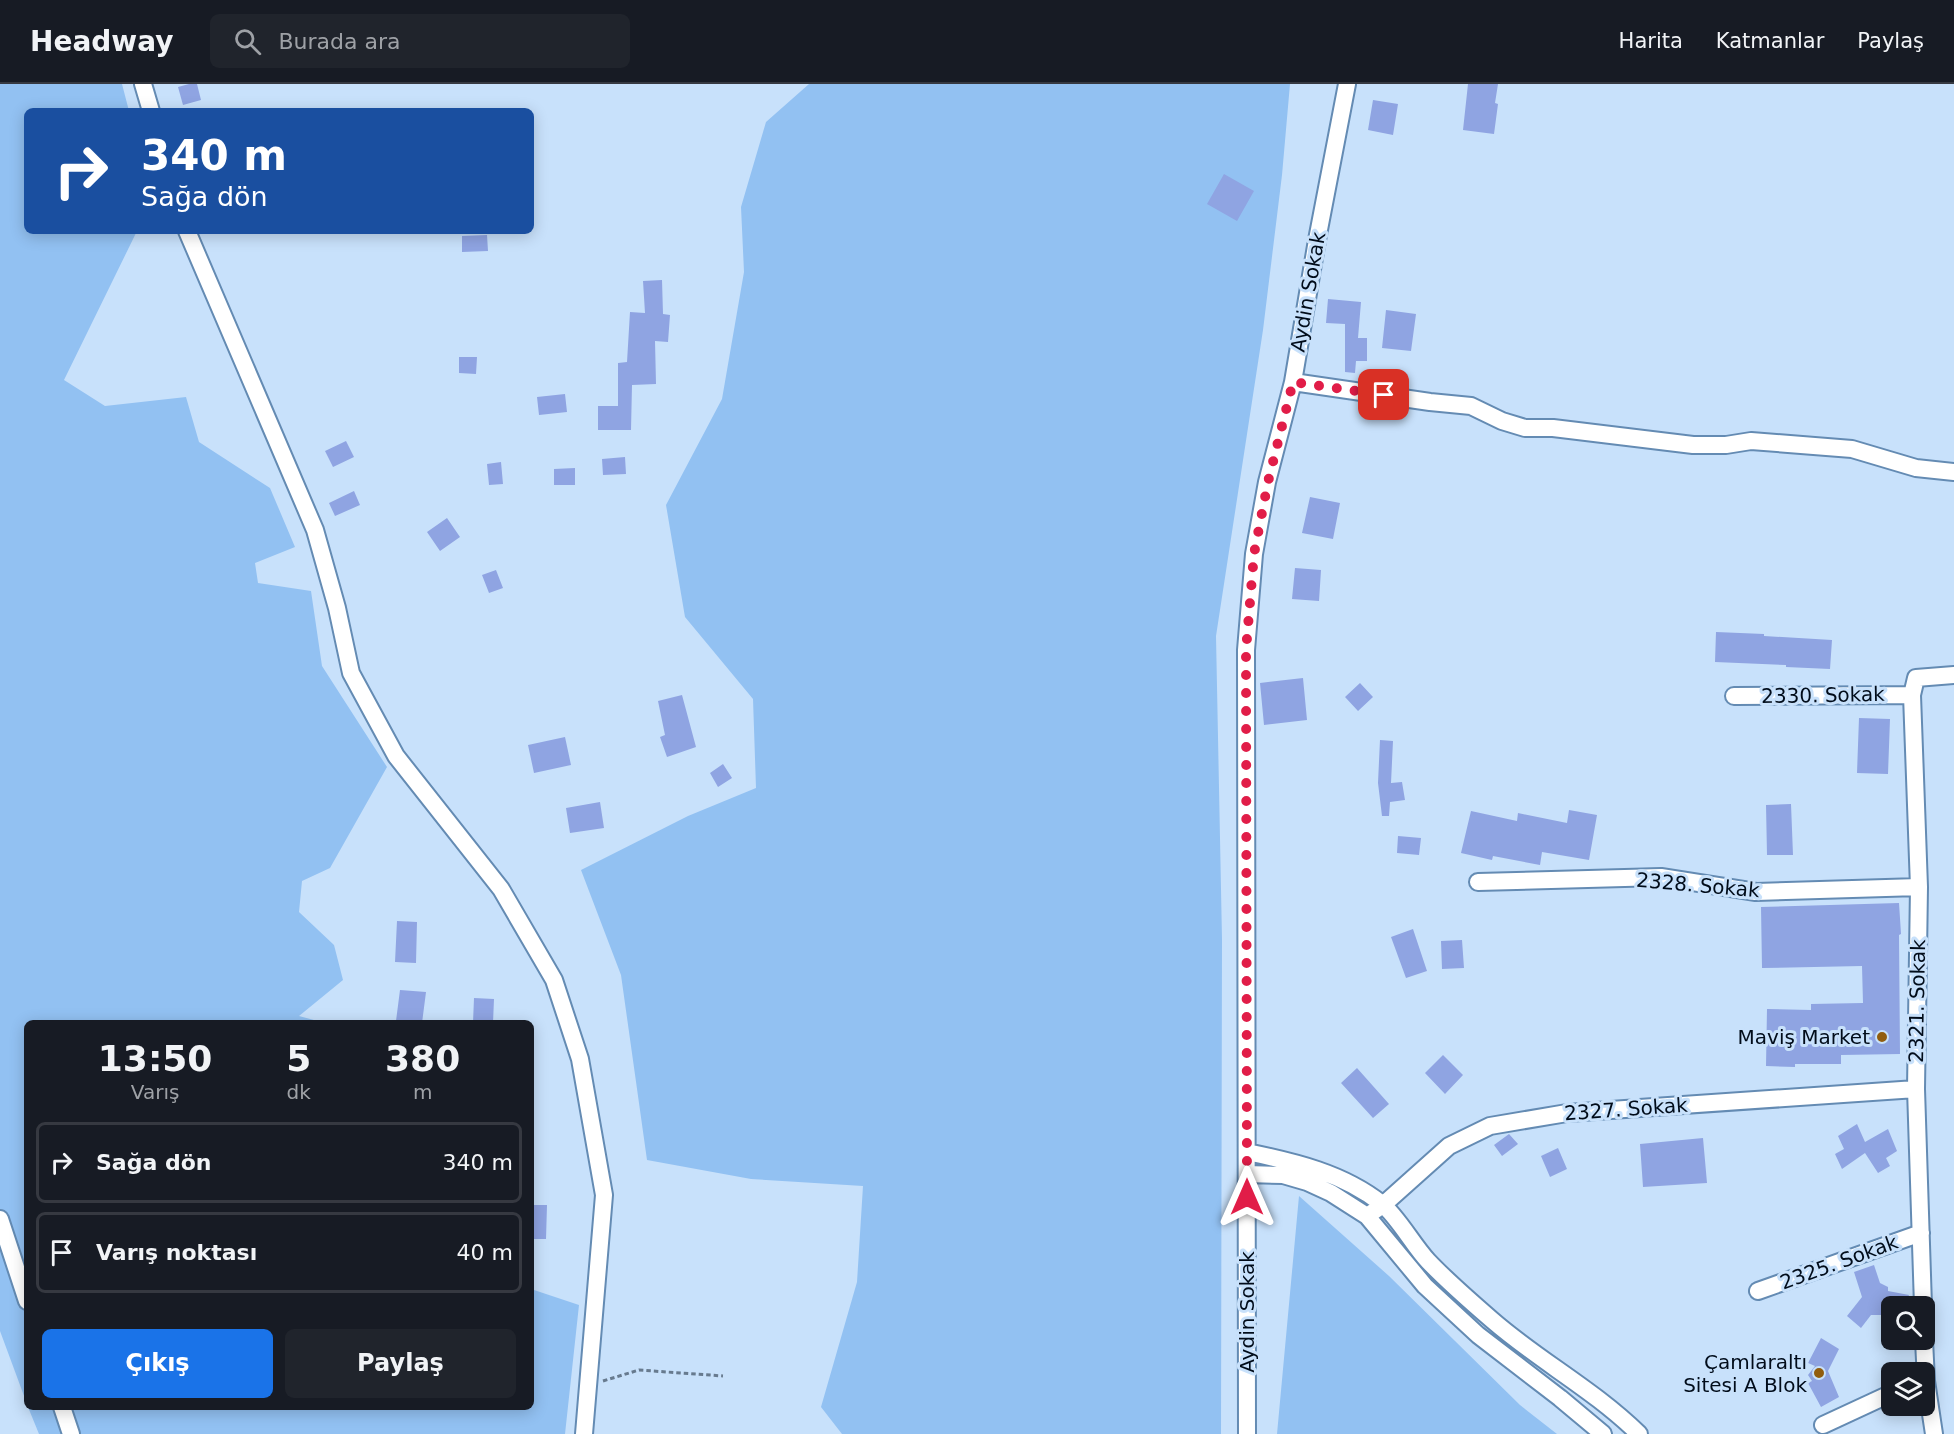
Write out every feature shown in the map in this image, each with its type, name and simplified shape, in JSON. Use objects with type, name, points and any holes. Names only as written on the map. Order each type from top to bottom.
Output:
[{"type":"street","points":[[143,84],[151,108]]},
{"type":"street","name":"Aydin Sokak","points":[[1247,1434],[1246,650],[1254,554],[1268,482],[1293,382],[1347,84]]},
{"type":"street","points":[[188,234],[315,530],[337,608],[351,674],[396,756],[501,889],[554,980],[580,1059],[604,1195],[584,1434]]},
{"type":"street","points":[[1293,382],[1471,406],[1502,421],[1526,428],[1553,428],[1693,445],[1726,445],[1750,441],[1852,449],[1916,468],[1954,472]]},
{"type":"street","points":[[1912,695],[1916,678],[1954,675]]},
{"type":"street","name":"2330. Sokak","points":[[1734,696],[1912,695]]},
{"type":"street","name":"2321. Sokak","points":[[1912,695],[1919,887],[1916,1089],[1923,1296]]},
{"type":"street","name":"2328. Sokak","points":[[1478,882],[1661,877],[1756,892],[1919,887]]},
{"type":"street","name":"2327. Sokak","points":[[1367,1216],[1383,1205],[1449,1146],[1490,1126],[1567,1113],[1916,1089]]},
{"type":"street","points":[[1248,1152],[1293,1161],[1322,1170],[1383,1205],[1428,1261],[1492,1320],[1578,1382],[1639,1434]]},
{"type":"street","points":[[1247,1174],[1283,1175],[1307,1182],[1331,1193],[1367,1216],[1425,1286],[1478,1335],[1603,1434]]},
{"type":"street","points":[[0,1219],[24,1292]]},
{"type":"street","name":"2325. Sokak","points":[[1758,1291],[1921,1233]]},
{"type":"street","points":[[1823,1425],[1881,1398]]},
{"type":"street","points":[[63,1410],[70,1434]]},
{"type":"street","points":[[1931,1416],[1934,1434]]},
{"type":"path","points":[[589,1385],[639,1371],[723,1376]]},
{"type":"shaded area","points":[[0,84],[122,84],[128,108],[24,108],[24,234],[136,234],[64,380],[105,406],[186,397],[199,442],[270,488],[295,547],[255,563],[258,583],[311,591],[322,666],[387,767],[330,868],[302,881],[299,912],[334,945],[343,980],[299,1016],[314,1020],[24,1020],[24,1396],[0,1331]]},
{"type":"shaded area","points":[[809,84],[1290,84],[1282,175],[1263,330],[1216,636],[1222,939],[1221,1434],[842,1434],[821,1407],[857,1282],[863,1186],[751,1179],[647,1160],[621,975],[581,870],[688,816],[756,788],[753,699],[685,617],[666,505],[722,399],[744,272],[741,207],[766,122]]},
{"type":"shaded area","points":[[1299,1196],[1389,1276],[1520,1405],[1557,1434],[1277,1434]]},
{"type":"shaded area","points":[[534,1290],[579,1305],[565,1434],[39,1434],[29,1410],[534,1410]]},
{"type":"building","points":[[197,84],[201,100],[183,105],[178,87]]},
{"type":"building","points":[[1468,84],[1498,84],[1494,134],[1463,130]]},
{"type":"building","points":[[1373,100],[1398,104],[1393,135],[1368,130]]},
{"type":"building","points":[[1224,174],[1254,191],[1237,221],[1207,204]]},
{"type":"building","points":[[487,235],[488,251],[462,252],[462,236]]},
{"type":"building","points":[[662,280],[663,314],[670,315],[668,342],[655,341],[656,384],[632,385],[631,430],[598,430],[598,406],[618,406],[618,363],[627,362],[630,312],[645,313],[643,281]]},
{"type":"building","points":[[1328,299],[1361,302],[1358,338],[1367,338],[1367,361],[1356,361],[1355,373],[1345,372],[1345,324],[1326,323]]},
{"type":"building","points":[[1386,310],[1416,314],[1411,351],[1382,348]]},
{"type":"building","points":[[459,357],[477,357],[476,374],[459,373]]},
{"type":"building","points":[[565,394],[567,412],[539,415],[537,397]]},
{"type":"building","points":[[346,441],[354,457],[333,467],[325,451]]},
{"type":"building","points":[[625,457],[626,474],[603,475],[602,459]]},
{"type":"building","points":[[501,462],[503,484],[489,485],[487,464]]},
{"type":"building","points":[[575,468],[575,485],[554,485],[554,469]]},
{"type":"building","points":[[354,491],[360,505],[335,516],[329,503]]},
{"type":"building","points":[[1310,497],[1340,503],[1333,539],[1302,533]]},
{"type":"building","points":[[447,518],[460,537],[440,551],[427,532]]},
{"type":"building","points":[[1295,568],[1321,570],[1319,601],[1292,599]]},
{"type":"building","points":[[496,570],[503,588],[489,593],[482,575]]},
{"type":"building","points":[[1716,632],[1832,640],[1830,669],[1715,662]]},
{"type":"building","points":[[1303,678],[1307,720],[1264,725],[1260,683]]},
{"type":"building","points":[[1360,683],[1373,697],[1358,711],[1345,697]]},
{"type":"building","points":[[682,695],[696,747],[667,757],[660,737],[665,735],[658,701]]},
{"type":"building","points":[[1859,718],[1890,719],[1888,774],[1857,773]]},
{"type":"building","points":[[565,737],[571,765],[534,773],[528,745]]},
{"type":"building","points":[[1380,740],[1393,741],[1391,783],[1402,782],[1405,800],[1390,802],[1389,816],[1382,816],[1378,783]]},
{"type":"building","points":[[723,764],[732,778],[718,787],[710,773]]},
{"type":"building","points":[[600,802],[604,828],[570,833],[566,808]]},
{"type":"building","points":[[1791,804],[1793,855],[1767,855],[1766,805]]},
{"type":"building","points":[[1569,810],[1597,815],[1589,860],[1542,852],[1540,865],[1493,856],[1492,860],[1461,853],[1471,811],[1517,821],[1518,813],[1567,823]]},
{"type":"building","points":[[1398,836],[1421,838],[1419,855],[1397,853]]},
{"type":"building","points":[[1899,903],[1900,1054],[1841,1055],[1841,1064],[1766,1066],[1767,1009],[1811,1010],[1811,1004],[1863,1003],[1862,966],[1762,968],[1761,907]]},
{"type":"building","points":[[397,921],[417,922],[416,963],[395,962]]},
{"type":"building","points":[[1413,929],[1427,971],[1406,978],[1391,937]]},
{"type":"building","points":[[1462,940],[1464,968],[1442,969],[1441,941]]},
{"type":"building","points":[[400,990],[426,992],[422,1020],[396,1020]]},
{"type":"building","points":[[474,998],[494,999],[493,1020],[473,1020]]},
{"type":"building","points":[[1443,1055],[1463,1075],[1445,1094],[1425,1073]]},
{"type":"building","points":[[1357,1068],[1389,1104],[1373,1118],[1341,1083]]},
{"type":"building","points":[[1857,1124],[1865,1142],[1888,1129],[1897,1151],[1886,1158],[1890,1166],[1878,1173],[1865,1153],[1842,1169],[1835,1154],[1844,1149],[1838,1136]]},
{"type":"building","points":[[1509,1134],[1518,1144],[1502,1156],[1494,1145]]},
{"type":"building","points":[[1703,1138],[1707,1183],[1643,1187],[1640,1144]]},
{"type":"building","points":[[1558,1148],[1567,1169],[1550,1177],[1541,1156]]},
{"type":"building","points":[[534,1205],[547,1205],[546,1239],[534,1239]]},
{"type":"building","points":[[1874,1265],[1880,1283],[1888,1287],[1888,1291],[1909,1296],[1881,1296],[1881,1315],[1871,1315],[1861,1328],[1847,1316],[1862,1297],[1854,1272]]},
{"type":"building","name":"Çamlaraltı Sitesi A Blok","points":[[1821,1338],[1839,1349],[1828,1371],[1839,1397],[1821,1407],[1808,1383],[1812,1381],[1808,1375],[1815,1366],[1808,1363]]},
{"type":"place","name":"Maviş Market","points":[[1882,1037]]},
{"type":"place","name":"Çamlaraltı Sitesi A Blok","points":[[1819,1373]]},
{"type":"route","points":[[1247,1197],[1246,650],[1254,554],[1268,482],[1293,382],[1384,395]]}]
